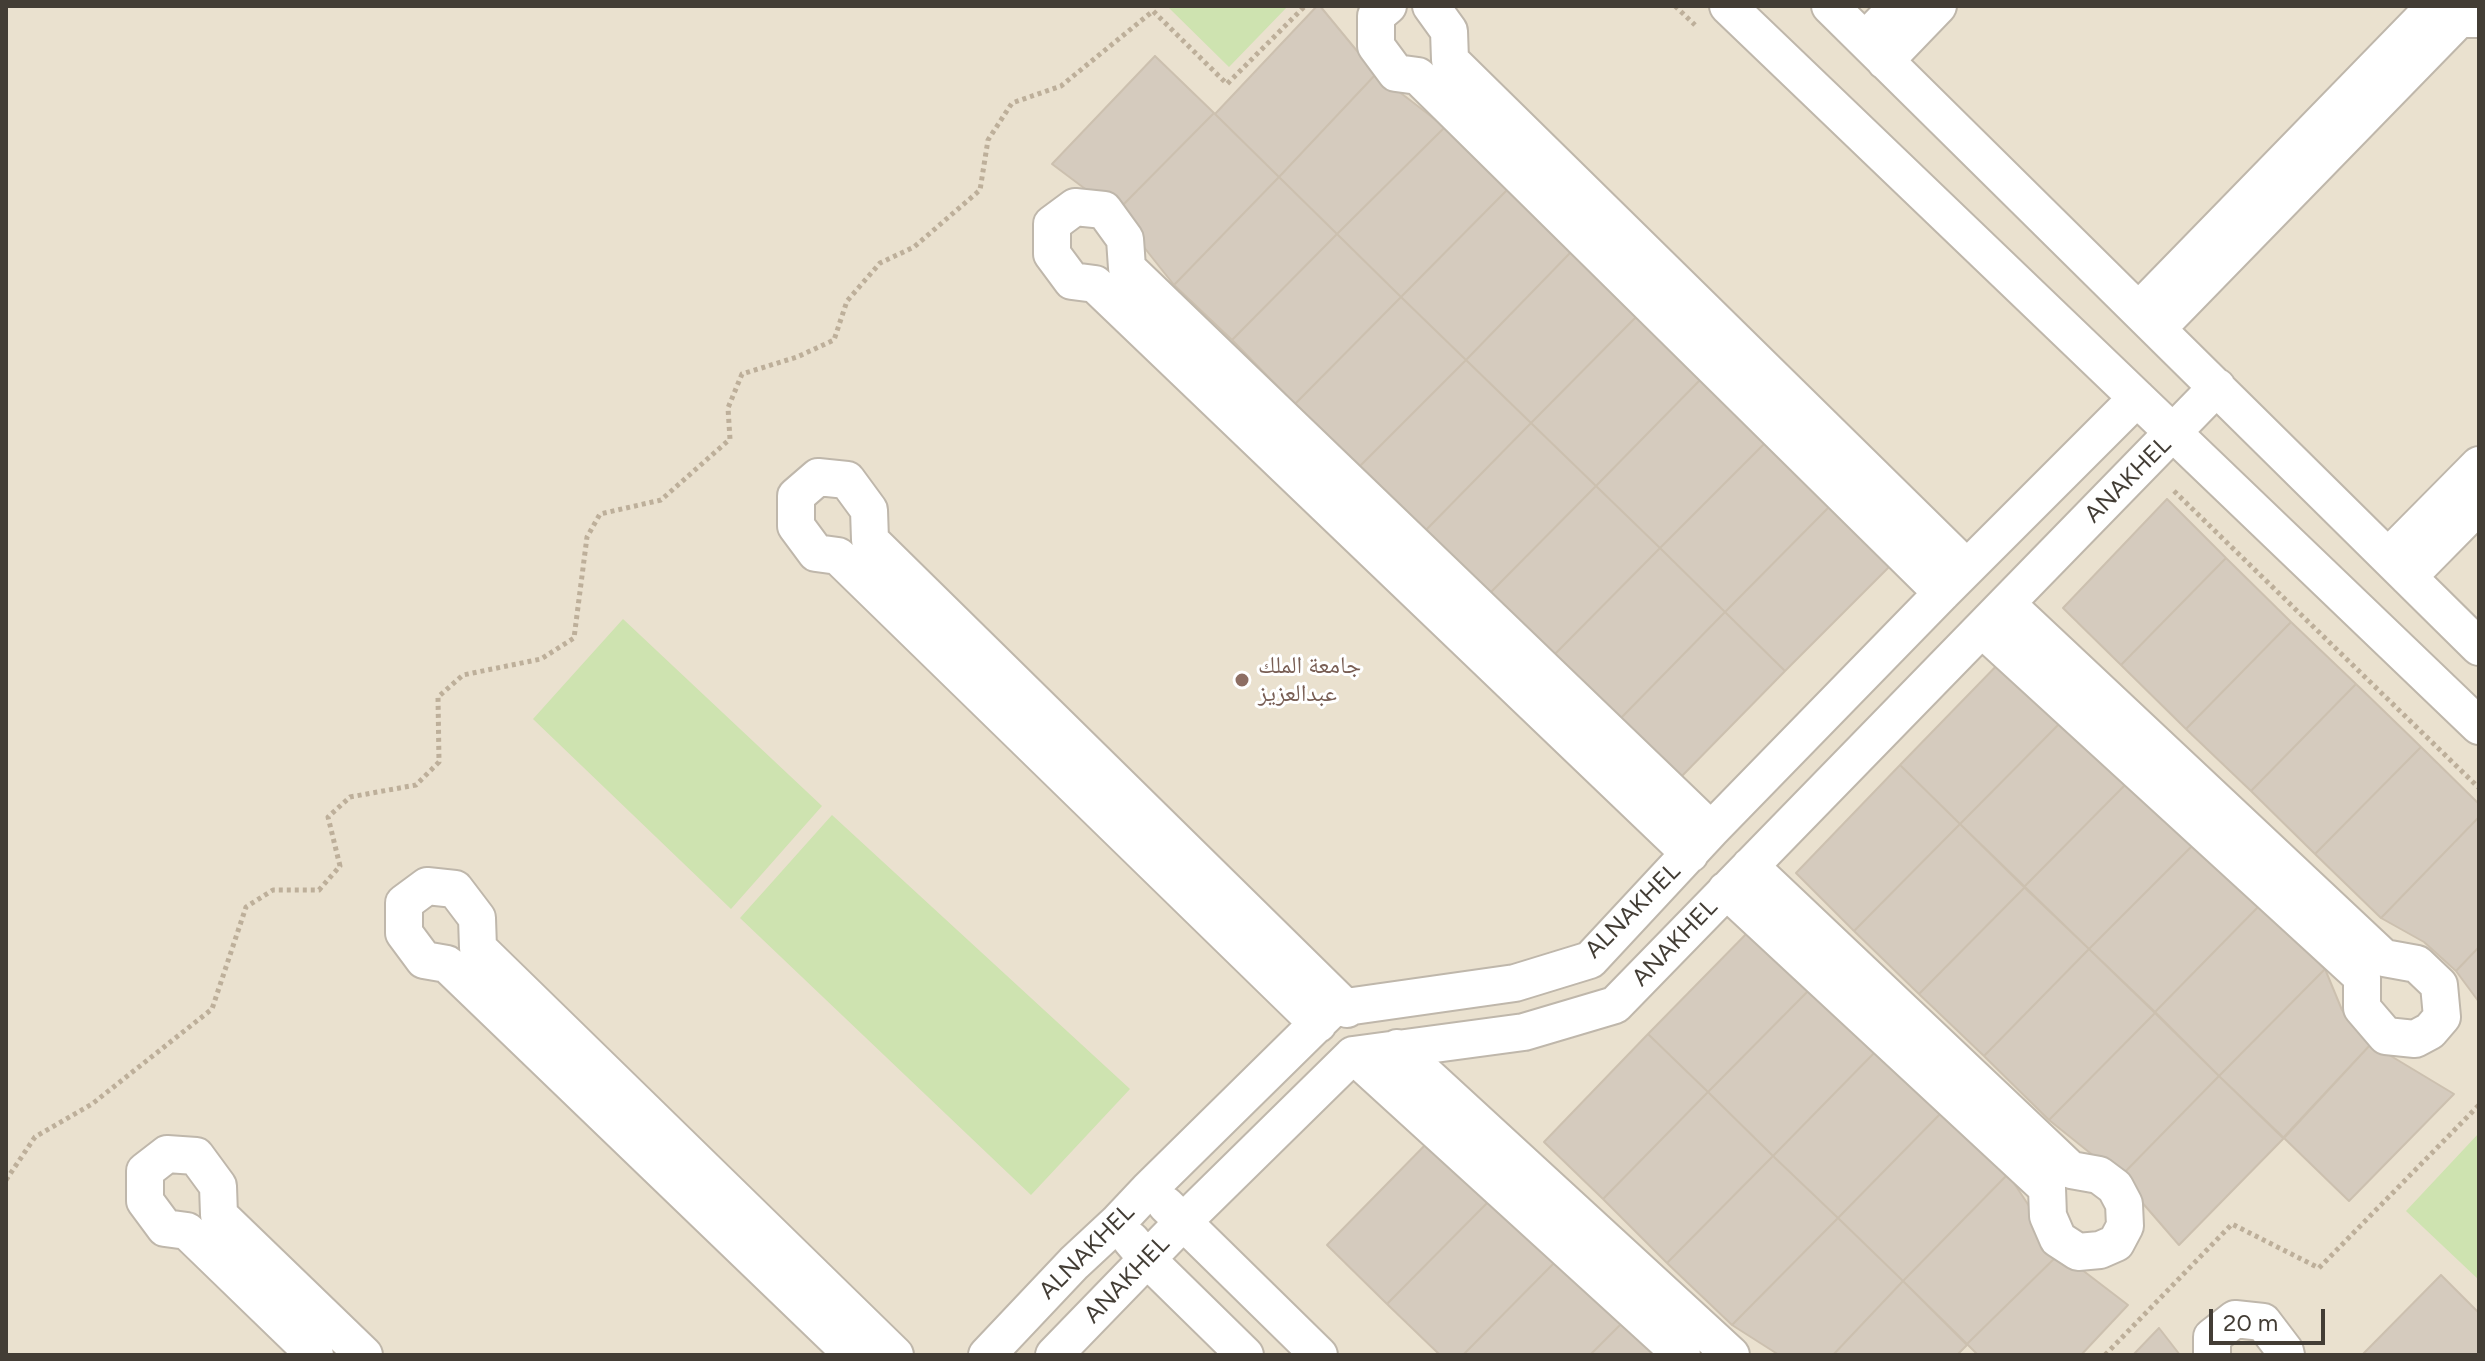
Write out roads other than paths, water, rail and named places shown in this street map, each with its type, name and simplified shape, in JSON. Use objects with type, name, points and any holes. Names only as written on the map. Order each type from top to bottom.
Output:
[{"type":"street","points":[[1388,6],[1376,16],[1376,46],[1396,73],[1418,76],[1942,593]]},
{"type":"street","points":[[1431,6],[1449,31],[1450,60],[1967,568]]},
{"type":"street","points":[[1728,6],[2479,726]]},
{"type":"street","points":[[1830,6],[2479,647]]},
{"type":"street","points":[[1875,50],[1898,6]]},
{"type":"street","points":[[1875,50],[1938,6]]},
{"type":"street","points":[[2148,319],[2435,6]]},
{"type":"street","points":[[2148,319],[2459,19],[2479,19]]},
{"type":"street","points":[[1075,207],[1104,210],[1125,239],[1127,268],[1700,842],[1095,284],[1072,281],[1052,254],[1052,224],[1075,207]]},
{"type":"street","name":"ANAKHEL","points":[[1054,1355],[1183,1222],[1353,1055],[1524,1032],[1615,1005],[2217,387]]},
{"type":"street","name":"ALNAKHEL","points":[[987,1355],[1149,1189],[1332,1016],[1515,983],[1590,960],[1942,593],[2137,398]]},
{"type":"street","points":[[2398,567],[2479,465]]},
{"type":"street","points":[[818,477],[847,480],[869,510],[870,540],[1332,1016],[838,556],[816,553],[796,526],[796,496],[818,477]]},
{"type":"street","points":[[2398,567],[2479,505]]},
{"type":"street","points":[[1994,616],[2384,958],[2417,964],[2439,985],[2442,1017],[2430,1031],[2415,1039],[2386,1036],[2362,1008],[2362,977],[1994,616]]},
{"type":"street","points":[[1738,878],[2071,1170],[2099,1175],[2115,1187],[2124,1204],[2125,1226],[2116,1243],[2100,1250],[2078,1252],[2058,1239],[2048,1216],[2047,1188],[1738,878]]},
{"type":"street","points":[[853,1355],[447,964],[424,960],[404,933],[404,903],[427,886],[455,889],[477,918],[478,948],[895,1355]]},
{"type":"street","points":[[1397,1048],[1731,1355]]},
{"type":"street","points":[[1353,1055],[1682,1355]]},
{"type":"street","points":[[315,1355],[187,1231],[165,1228],[145,1201],[145,1171],[167,1154],[196,1156],[218,1186],[219,1215],[364,1355]]},
{"type":"street","points":[[1149,1189],[1319,1355]]},
{"type":"street","points":[[1117,1223],[1147,1259],[1245,1355]]},
{"type":"street","points":[[2212,1355],[2212,1337],[2235,1319],[2263,1322],[2286,1355]]},
{"type":"place","name":"جامعة الملك عبدالعزيز","points":[[1242,680]]}]
